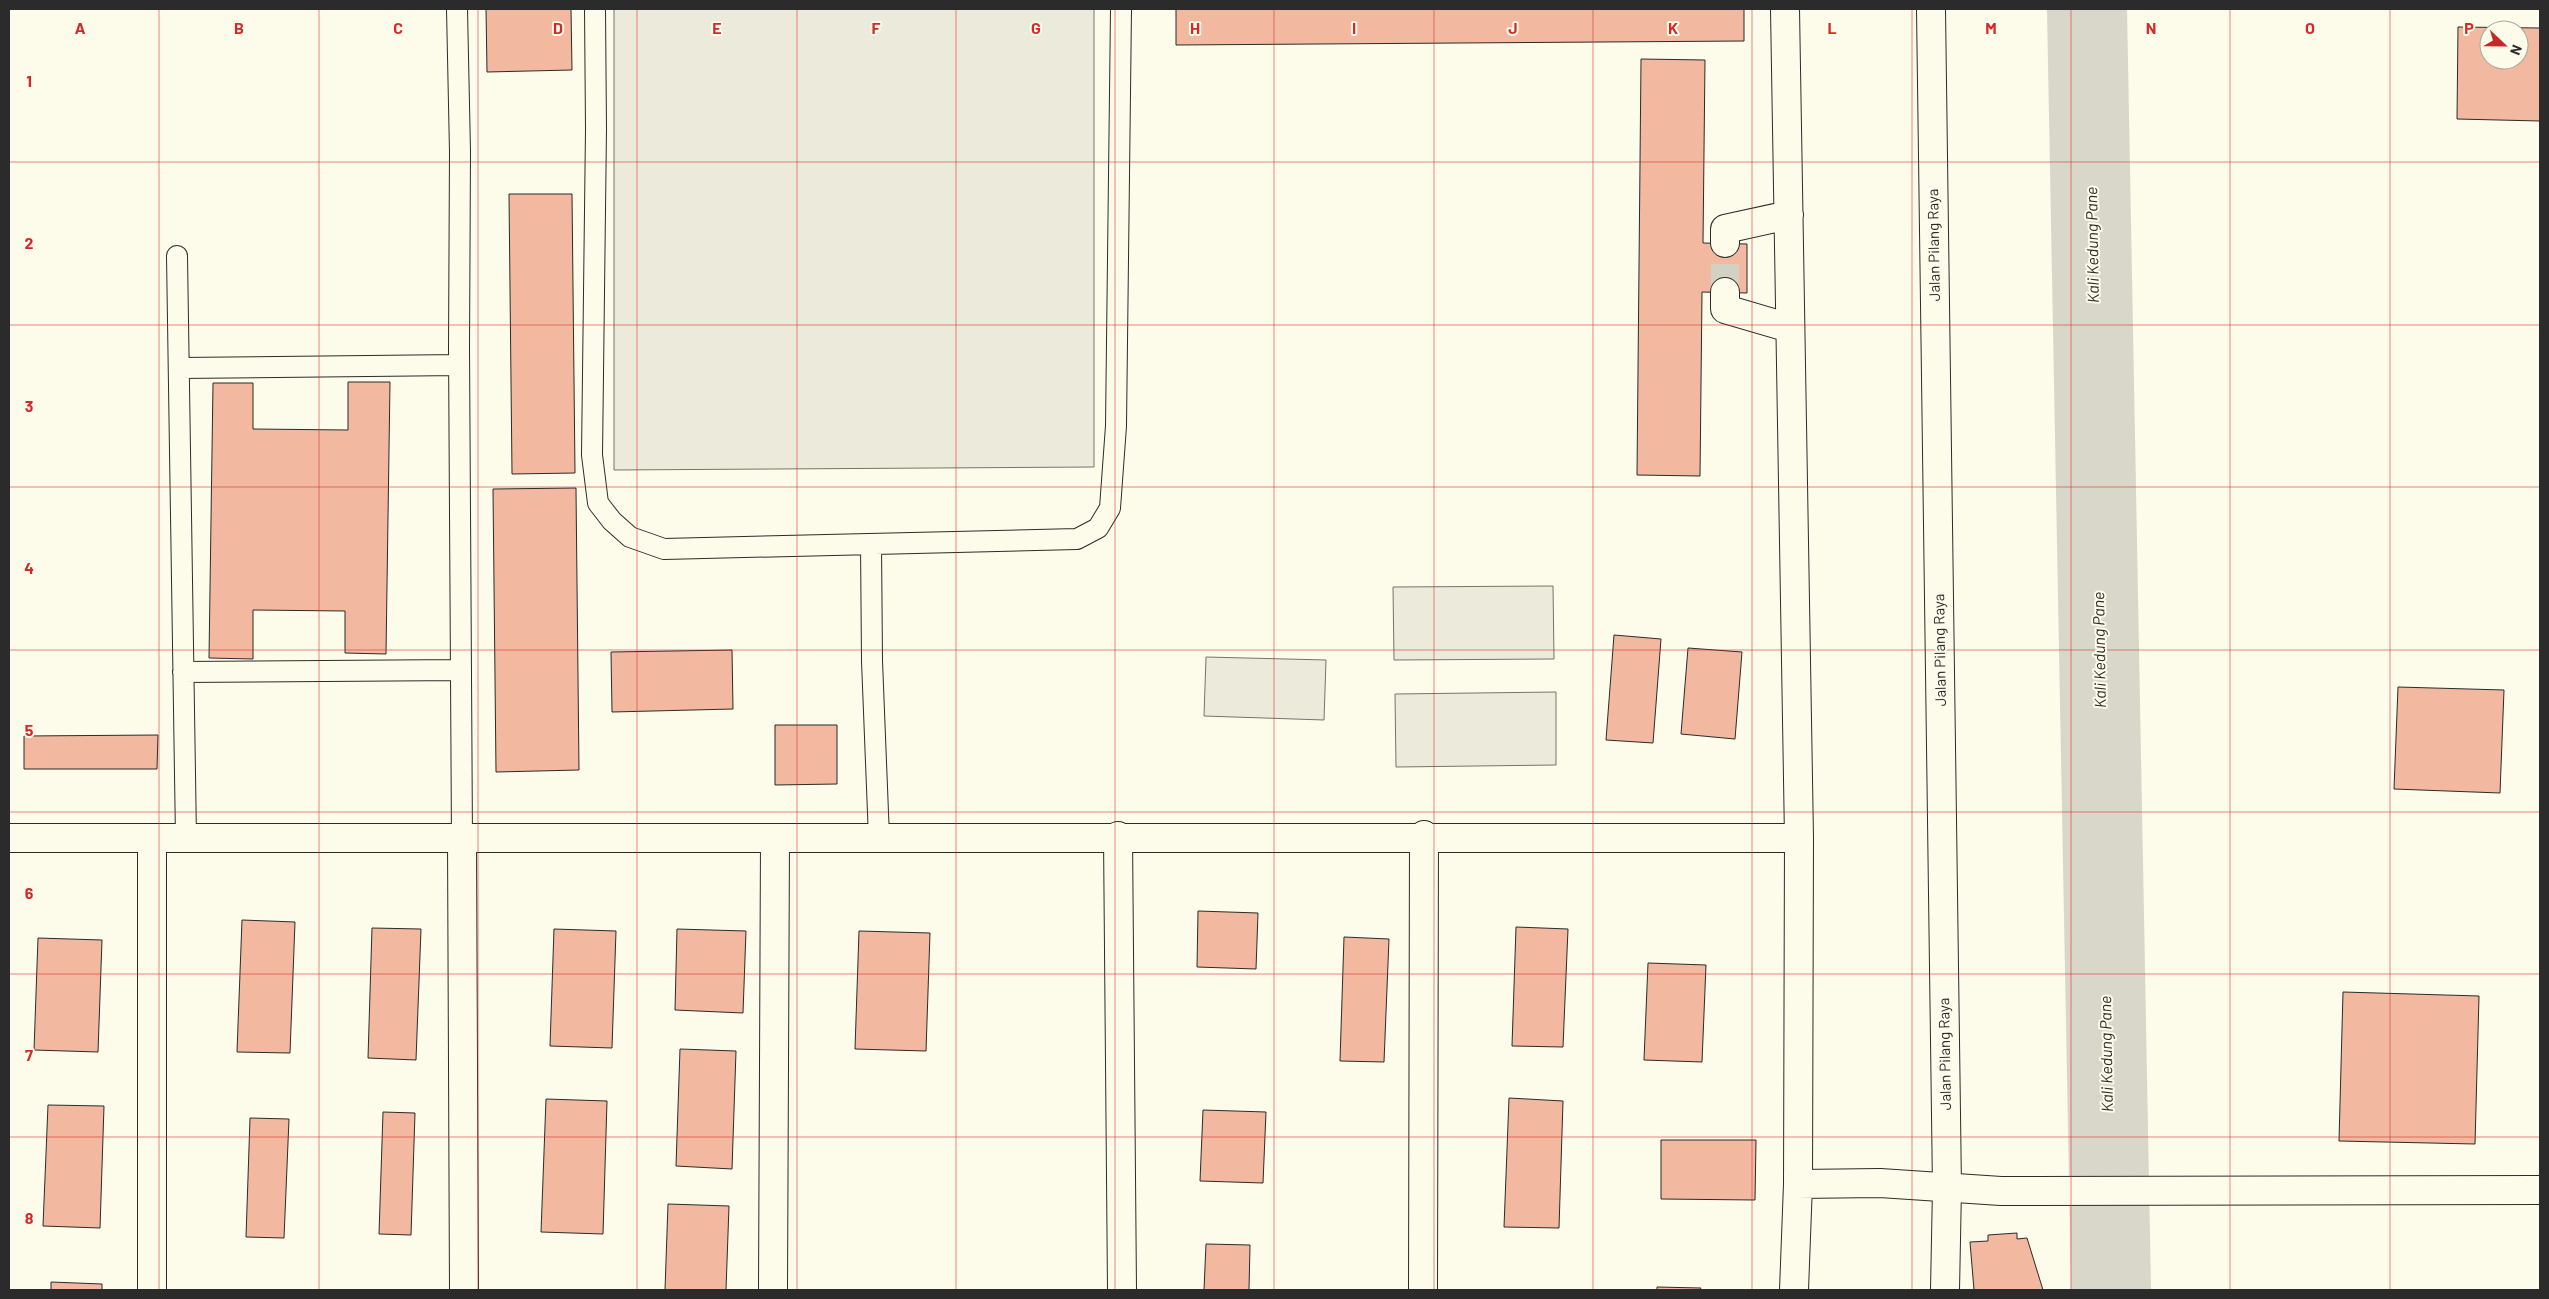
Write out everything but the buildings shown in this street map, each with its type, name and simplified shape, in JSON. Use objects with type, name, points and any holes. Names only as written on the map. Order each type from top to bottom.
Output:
[{"type":"main road","points":[[1785,9],[1799,838],[1798,1184],[1794,1290]]},
{"type":"main road","name":"Jalan Pilang Raya","points":[[1931,9],[1947,1188],[1945,1290]]},
{"type":"main road","points":[[1725,243],[1725,229],[1789,215]]},
{"type":"main road","points":[[1725,292],[1724,309],[1790,328]]},
{"type":"main road","points":[[9,838],[152,840],[775,840],[1424,835],[1799,838]]},
{"type":"main road","points":[[1423,1290],[1424,835]]},
{"type":"main road","points":[[1118,836],[1122,1290]]},
{"type":"main road","points":[[152,840],[152,1290]]},
{"type":"main road","points":[[462,840],[464,1290]]},
{"type":"main road","points":[[774,1290],[775,840]]},
{"type":"main road","points":[[1798,1184],[1880,1183],[2001,1191],[2540,1190]]},
{"type":"lane","points":[[457,9],[460,152],[459,365],[462,840]]},
{"type":"lane","points":[[595,9],[596,129],[592,455],[598,503],[612,521],[630,537],[664,549],[1077,539],[1098,528],[1110,508],[1116,426],[1121,9]]},
{"type":"lane","points":[[177,256],[186,839]]},
{"type":"lane","points":[[179,368],[459,365]]},
{"type":"lane","points":[[871,544],[872,661],[879,838]]},
{"type":"lane","points":[[183,672],[461,670]]},
{"type":"shaded area","points":[[614,9],[1094,9],[1094,467],[614,470]]},
{"type":"shaded area","points":[[1553,586],[1554,659],[1394,660],[1393,587]]},
{"type":"shaded area","points":[[1206,657],[1326,660],[1324,720],[1204,716]]},
{"type":"shaded area","points":[[1556,692],[1556,765],[1396,767],[1395,694]]},
{"type":"waterway","name":"Kali Kedung Pane","points":[[2087,9],[2111,1290]]},
{"type":"tunnel","points":[[1725,243],[1725,292]]}]
